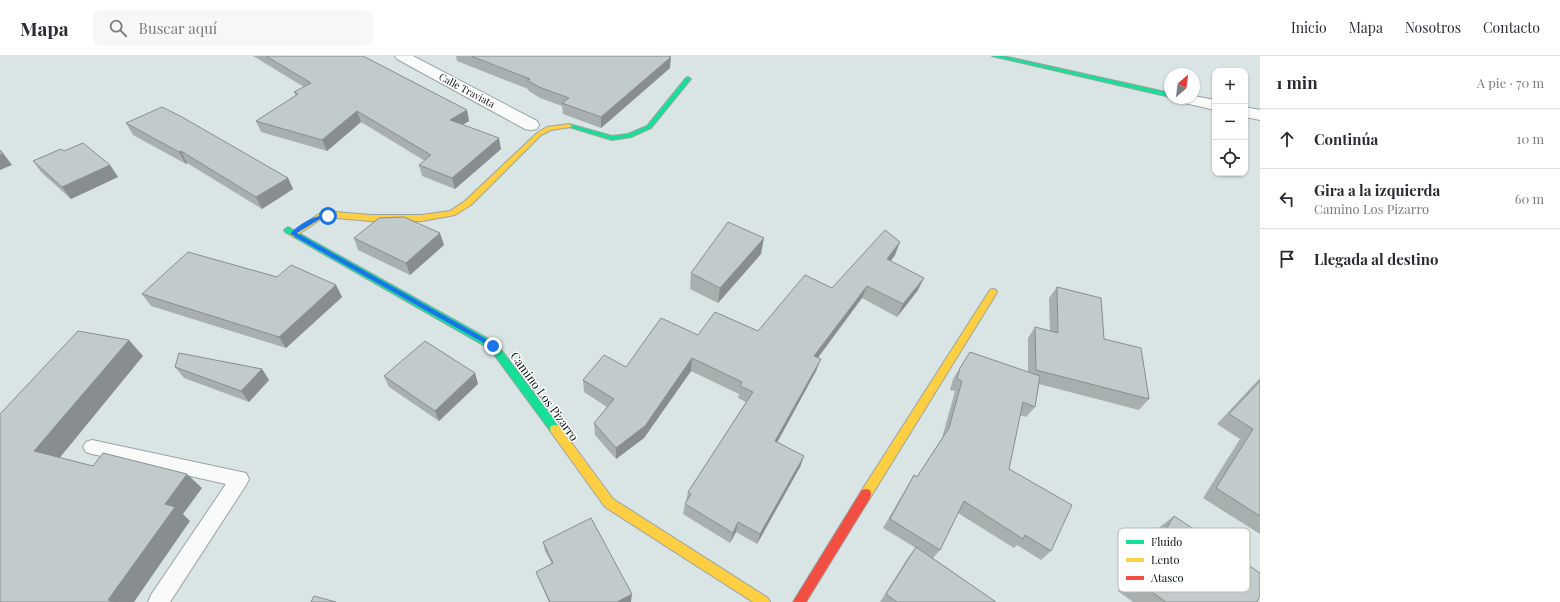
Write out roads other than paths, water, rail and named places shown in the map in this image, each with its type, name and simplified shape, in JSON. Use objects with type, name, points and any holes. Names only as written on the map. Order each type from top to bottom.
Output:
[{"type":"street","name":"Calle Traviata","points":[[402,56],[531,125]]},
{"type":"street","points":[[995,56],[1164,94]]},
{"type":"street","name":"Camino Los Pizarro","points":[[688,79],[649,127],[629,136],[612,138],[568,126],[549,128],[539,134],[514,157],[468,203],[452,213],[422,218],[370,218],[336,215],[319,217],[290,232],[493,346],[609,503],[764,602]]},
{"type":"street","points":[[1200,102],[1212,104]]},
{"type":"street","points":[[1248,113],[1260,115]]},
{"type":"street","points":[[800,602],[993,292]]},
{"type":"lane","points":[[92,447],[240,479],[158,602]]}]
